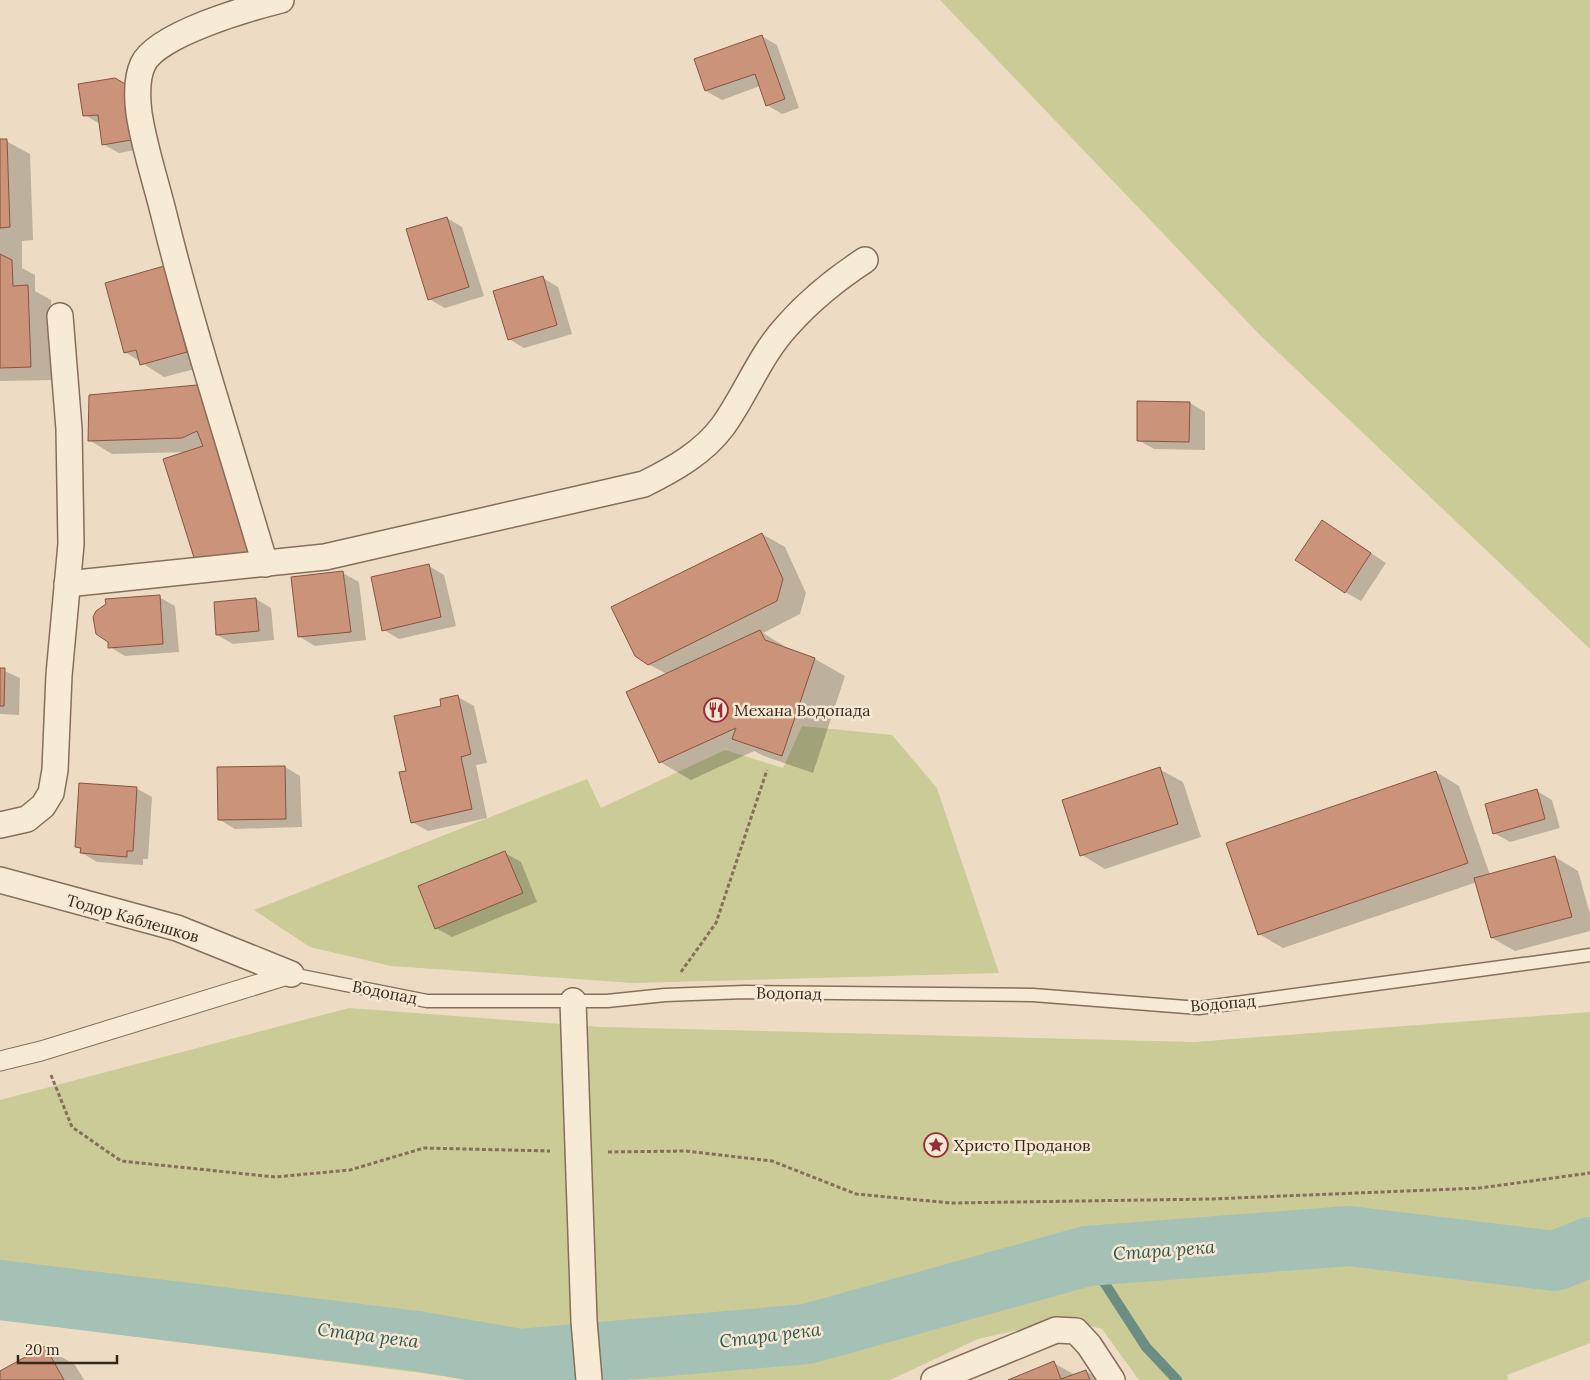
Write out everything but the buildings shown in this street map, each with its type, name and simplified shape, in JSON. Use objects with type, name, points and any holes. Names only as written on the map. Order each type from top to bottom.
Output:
[{"type":"street","points":[[265,564],[174,256],[139,114],[137,83],[143,63],[155,50],[177,37],[235,12],[281,0]]},
{"type":"street","points":[[67,584],[325,557],[644,484],[672,470],[699,452],[723,427],[766,354],[786,327],[819,295],[865,260]]},
{"type":"street","points":[[0,826],[27,819],[43,806],[51,793],[71,544],[69,428],[60,316]]},
{"type":"street","name":"Тодор Каблешков","points":[[0,880],[177,928],[291,974]]},
{"type":"street","name":"Водопад","points":[[0,1061],[42,1051],[291,974]]},
{"type":"street","points":[[573,1001],[584,1321],[589,1380]]},
{"type":"street","points":[[934,1380],[1056,1330],[1076,1331],[1089,1345],[1112,1380]]},
{"type":"lane","name":"Водопад","points":[[291,974],[427,1001],[607,1001],[665,995],[745,992],[1033,995],[1199,1008],[1590,955]]},
{"type":"path","points":[[665,995],[716,923],[767,770]]},
{"type":"path","points":[[42,1051],[72,1127],[121,1161],[276,1177],[350,1170],[424,1148],[578,1152],[686,1151],[772,1161],[856,1194],[951,1203],[1210,1199],[1480,1188],[1590,1173]]},
{"type":"green space","points":[[940,0],[1590,0],[1590,649],[1260,335]]},
{"type":"green space","points":[[802,726],[892,735],[937,788],[999,973],[633,983],[391,966],[310,947],[254,910],[587,779],[601,808],[725,750],[783,768]]},
{"type":"green space","points":[[349,1008],[601,1027],[1194,1042],[1590,1012],[1590,1343],[1507,1375],[1508,1380],[1139,1380],[1102,1329],[1065,1319],[978,1339],[890,1380],[475,1380],[0,1319],[0,1100]]},
{"type":"waterway","name":"Стара река","points":[[0,1290],[417,1341],[520,1359],[807,1334],[1087,1256],[1349,1236],[1555,1261],[1590,1247]]},
{"type":"waterway","points":[[1087,1256],[1146,1347],[1177,1380]]},
{"type":"place","name":"Механа Водопада","points":[[716,710]]},
{"type":"place","name":"Христо Проданов","points":[[936,1145]]}]
